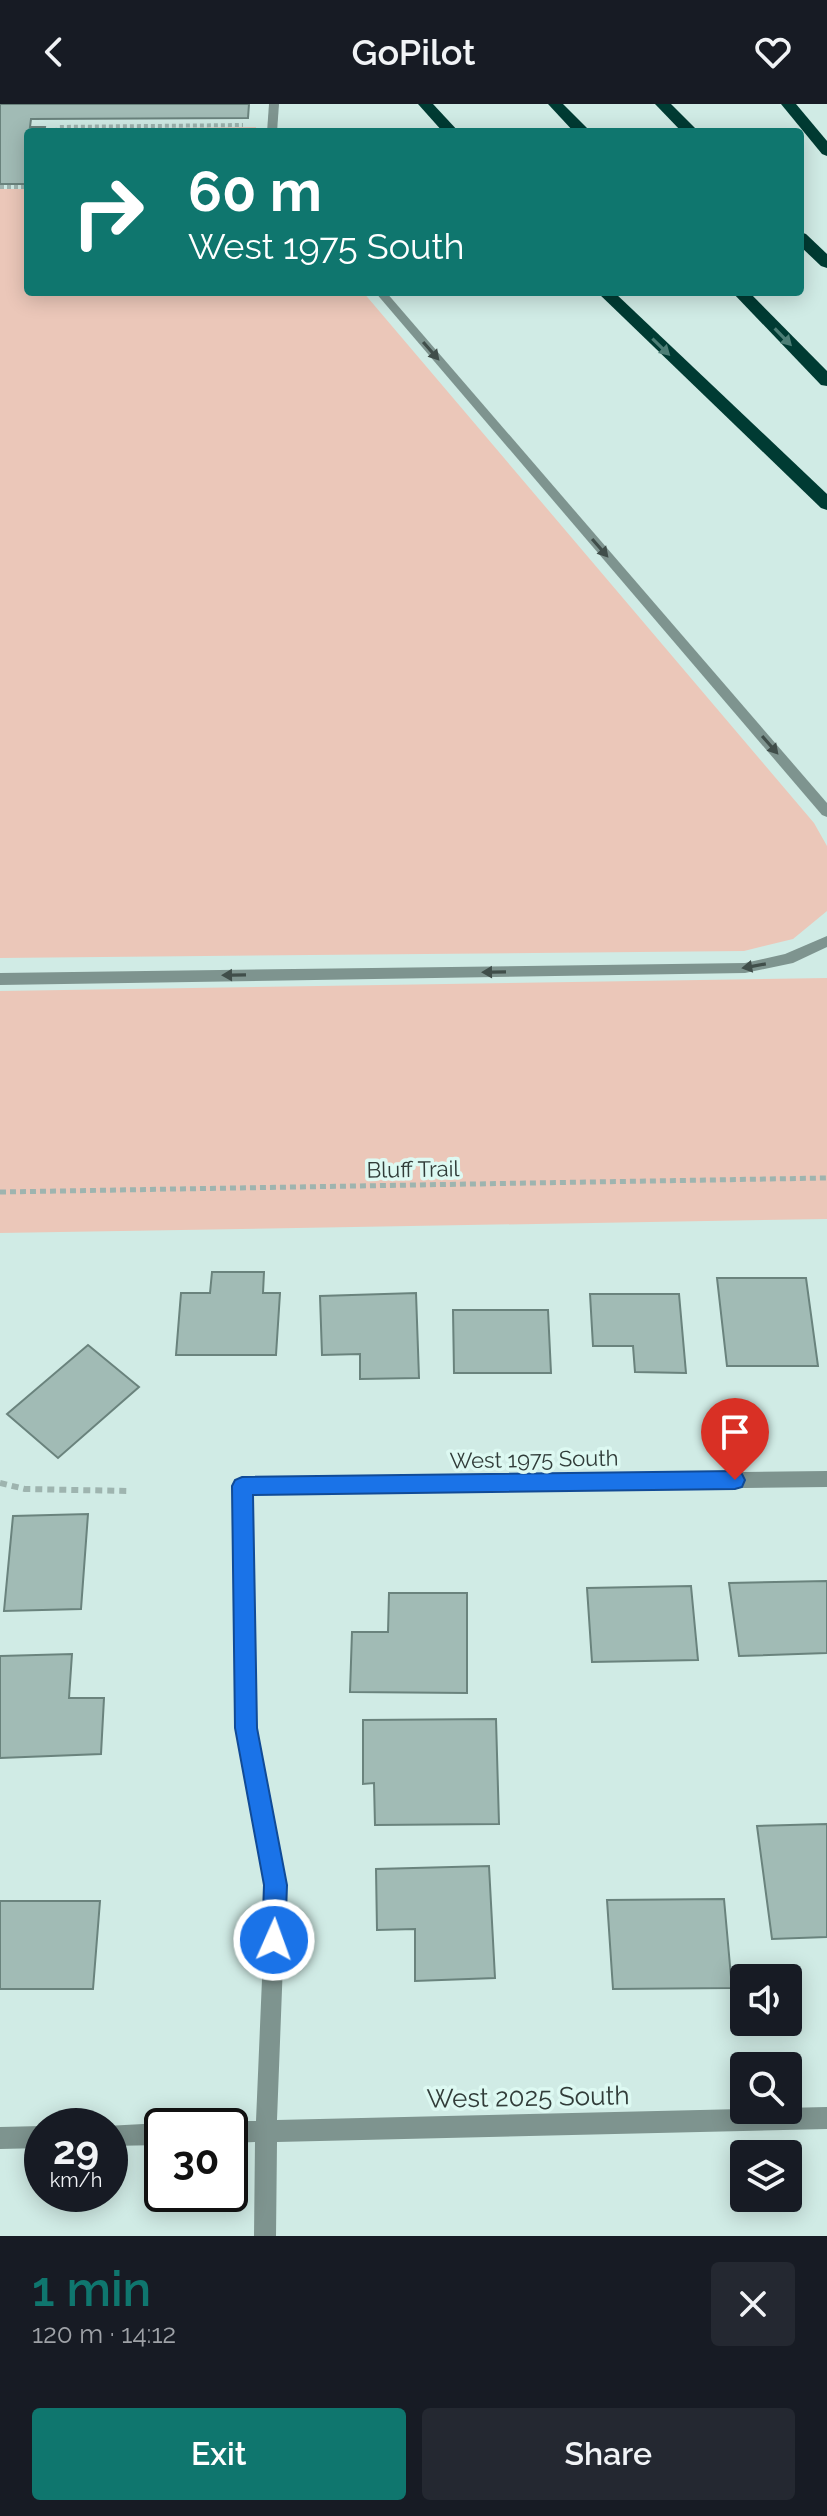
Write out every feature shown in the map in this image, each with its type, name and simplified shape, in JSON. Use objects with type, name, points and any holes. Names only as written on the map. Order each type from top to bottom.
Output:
[{"type":"highway","points":[[425,104],[447,128]]},
{"type":"highway","points":[[555,104],[579,128]]},
{"type":"highway","points":[[662,104],[687,128]]},
{"type":"highway","points":[[788,104],[827,151]]},
{"type":"highway","points":[[809,104],[827,135]]},
{"type":"highway","points":[[804,241],[827,263]]},
{"type":"highway","points":[[609,296],[827,504]]},
{"type":"highway","points":[[744,296],[827,381]]},
{"type":"street","points":[[272,128],[274,104]]},
{"type":"street","points":[[383,296],[827,812]]},
{"type":"street","points":[[0,979],[745,968],[788,959],[827,941]]},
{"type":"street","name":"West 1975 South","points":[[266,2131],[276,1885],[246,1728],[242,1486],[827,1479]]},
{"type":"street","name":"West 2025 South","points":[[248,2132],[827,2118]]},
{"type":"street","points":[[265,2236],[266,2131]]},
{"type":"street","points":[[0,2138],[24,2137]]},
{"type":"path","points":[[58,128],[253,125]]},
{"type":"path","points":[[0,187],[24,187]]},
{"type":"path","name":"Bluff Trail","points":[[0,1192],[827,1178]]},
{"type":"path","points":[[0,1483],[25,1489],[128,1491]]},
{"type":"shaded area","points":[[256,127],[256,128],[160,128]]},
{"type":"shaded area","points":[[0,189],[24,189],[24,296],[366,296],[814,823],[827,846],[827,911],[793,939],[744,951],[0,958]]},
{"type":"shaded area","points":[[827,978],[827,1219],[0,1233],[0,991]]},
{"type":"building","points":[[0,104],[249,104],[248,118],[31,119],[30,127],[45,127],[24,128],[24,184],[0,184]]},
{"type":"building","points":[[212,1272],[264,1272],[263,1293],[280,1293],[276,1355],[176,1355],[181,1293],[210,1293]]},
{"type":"building","points":[[717,1278],[806,1278],[818,1366],[727,1366]]},
{"type":"building","points":[[416,1293],[419,1378],[360,1379],[360,1354],[322,1355],[320,1296]]},
{"type":"building","points":[[590,1294],[679,1294],[686,1373],[635,1372],[633,1346],[593,1346]]},
{"type":"building","points":[[453,1310],[548,1310],[551,1373],[454,1373]]},
{"type":"building","points":[[88,1345],[139,1387],[58,1458],[7,1414]]},
{"type":"building","points":[[88,1514],[81,1609],[4,1611],[13,1516]]},
{"type":"building","points":[[827,1581],[827,1653],[739,1656],[729,1583]]},
{"type":"building","points":[[691,1586],[698,1660],[592,1662],[587,1588]]},
{"type":"building","points":[[389,1593],[467,1593],[467,1693],[350,1692],[352,1632],[388,1632]]},
{"type":"building","points":[[72,1654],[69,1698],[104,1698],[101,1754],[0,1758],[0,1656]]},
{"type":"building","points":[[496,1719],[499,1824],[375,1825],[374,1783],[363,1784],[363,1720]]},
{"type":"building","points":[[827,1824],[827,1937],[772,1939],[757,1826]]},
{"type":"building","points":[[489,1866],[495,1978],[415,1981],[415,1929],[377,1930],[376,1869]]},
{"type":"building","points":[[724,1899],[730,1988],[613,1989],[607,1900]]},
{"type":"building","points":[[0,1901],[100,1901],[93,1989],[0,1989]]},
{"type":"route","points":[[274,1940],[276,1885],[246,1728],[242,1486],[735,1480]]}]
